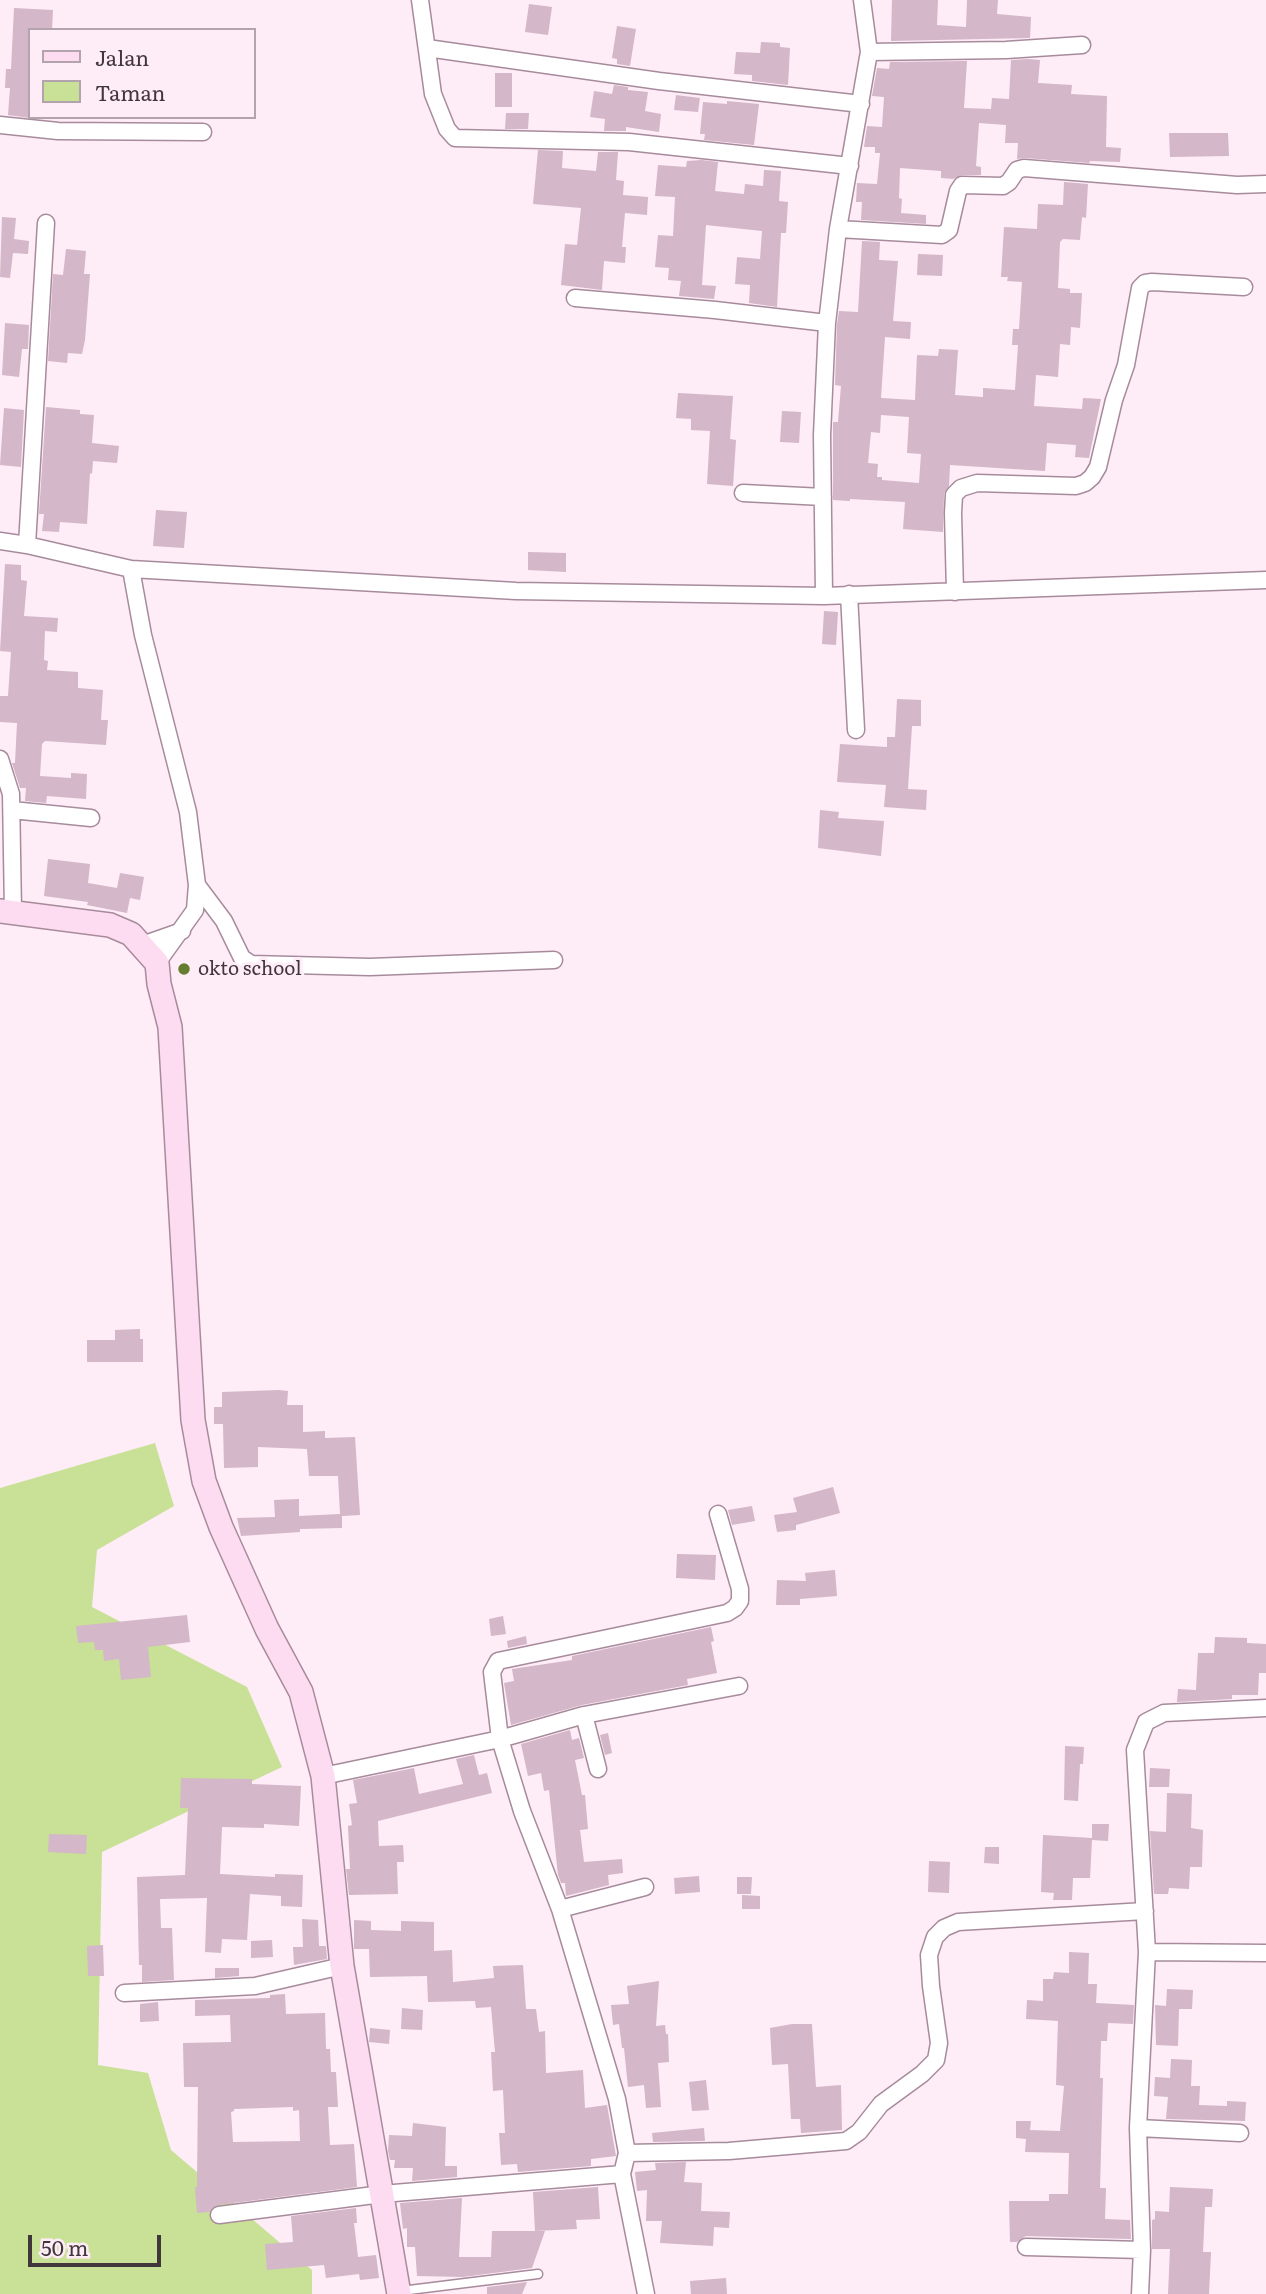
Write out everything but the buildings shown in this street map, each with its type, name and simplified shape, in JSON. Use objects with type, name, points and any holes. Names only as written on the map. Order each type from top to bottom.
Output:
[{"type":"main road","points":[[6,912],[110,925],[131,934],[157,963],[159,984],[170,1027],[193,1420],[204,1481],[220,1527],[267,1629],[301,1692],[323,1776],[342,1966],[398,2293]]},
{"type":"street","points":[[420,0],[433,94],[447,130],[455,138],[629,142],[850,166]]},
{"type":"street","points":[[824,596],[822,435],[827,323],[838,229],[869,52],[862,0]]},
{"type":"street","points":[[869,52],[1006,50],[1082,45]]},
{"type":"street","points":[[427,48],[713,88],[861,104]]},
{"type":"street","points":[[0,125],[58,131],[203,132]]},
{"type":"street","points":[[838,229],[942,236],[949,230],[958,191],[962,185],[1003,186],[1017,170],[1024,168],[1237,185],[1266,184]]},
{"type":"street","points":[[27,545],[46,223]]},
{"type":"street","points":[[955,592],[954,495],[961,488],[977,483],[1076,486],[1092,477],[1098,467],[1114,400],[1126,365],[1140,288],[1144,283],[1244,286]]},
{"type":"street","points":[[575,298],[827,323]]},
{"type":"street","points":[[743,493],[823,497]]},
{"type":"street","points":[[0,541],[131,569],[516,591],[824,596],[1266,580]]},
{"type":"street","points":[[131,569],[143,635],[188,813],[197,885],[195,910],[183,931],[157,963]]},
{"type":"street","points":[[849,594],[856,730]]},
{"type":"street","points":[[0,759],[11,794],[12,810],[6,912]]},
{"type":"street","points":[[12,810],[91,818]]},
{"type":"street","points":[[197,885],[224,920],[242,958],[251,964],[370,967],[554,960]]},
{"type":"street","points":[[142,945],[183,931]]},
{"type":"street","points":[[646,2294],[622,2175],[626,2153],[617,2099],[560,1909],[523,1811],[500,1739],[492,1672],[498,1661],[727,1613],[735,1608],[740,1601],[740,1590],[718,1514]]},
{"type":"street","points":[[323,1776],[500,1739],[584,1715],[739,1686]]},
{"type":"street","points":[[1140,2294],[1142,2250],[1138,2128],[1147,1952],[1135,1750],[1146,1722],[1164,1713],[1266,1708]]},
{"type":"street","points":[[584,1715],[598,1769]]},
{"type":"street","points":[[560,1909],[645,1887]]},
{"type":"street","points":[[626,2153],[729,2151],[846,2141],[859,2132],[881,2105],[936,2060],[939,2043],[929,1955],[935,1937],[944,1928],[958,1922],[1144,1911]]},
{"type":"street","points":[[1147,1952],[1266,1953]]},
{"type":"street","points":[[124,1993],[255,1986],[342,1966]]},
{"type":"street","points":[[1138,2128],[1240,2133]]},
{"type":"street","points":[[219,2215],[383,2194],[622,2175]]},
{"type":"street","points":[[1026,2247],[1142,2250]]},
{"type":"lane","points":[[398,2293],[538,2274]]},
{"type":"green space","points":[[155,1443],[174,1506],[97,1550],[92,1607],[247,1687],[282,1767],[102,1852],[98,2065],[148,2073],[171,2150],[312,2270],[312,2294],[0,2294],[0,1488]]},
{"type":"place","name":"okto school","points":[[184,969]]}]
